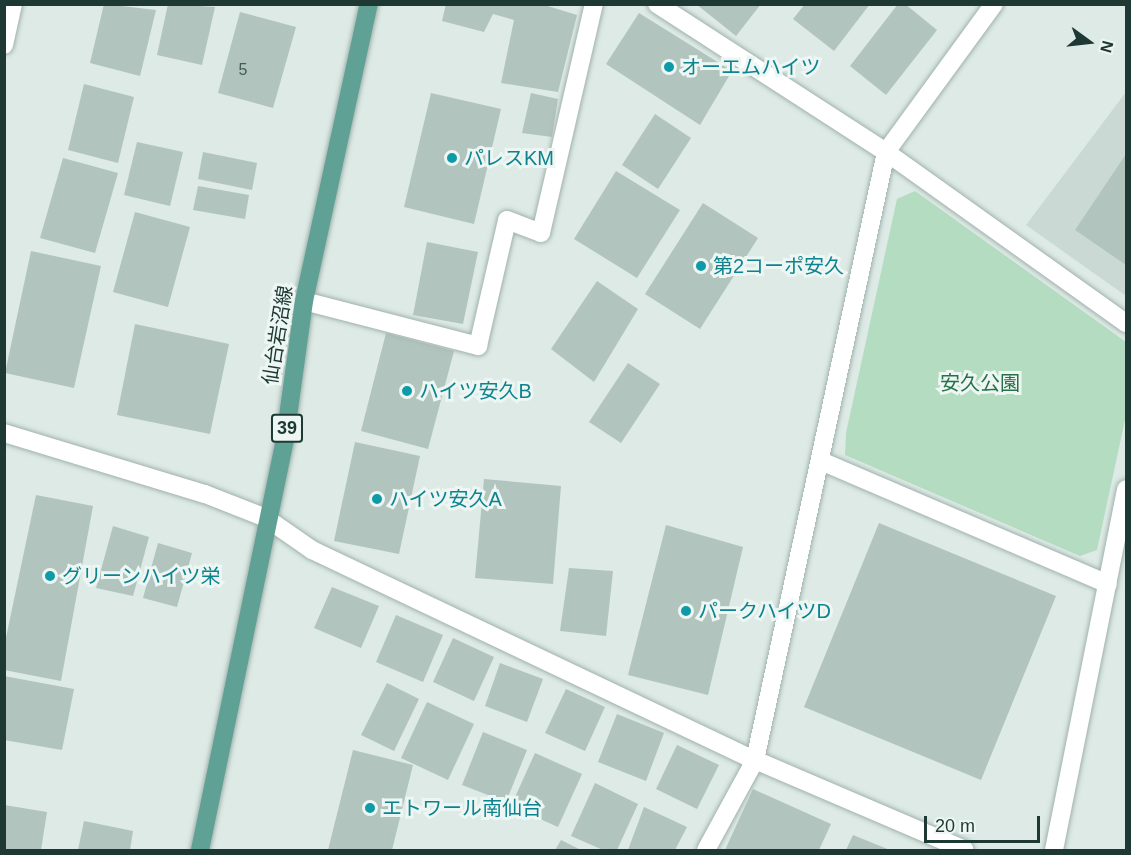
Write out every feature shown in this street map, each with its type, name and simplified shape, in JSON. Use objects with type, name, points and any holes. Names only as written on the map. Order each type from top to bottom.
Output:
[{"type":"main road","name":"仙台岩沼線","points":[[200,850],[266,518],[285,438],[304,301],[369,4]]},
{"type":"street","points":[[4,45],[13,4]]},
{"type":"street","points":[[304,301],[478,346],[507,220],[541,233],[594,4]]},
{"type":"street","points":[[657,4],[885,152],[1126,323]]},
{"type":"street","points":[[706,850],[755,760],[821,461],[885,152],[994,4]]},
{"type":"street","points":[[4,433],[205,494],[266,518],[312,550],[755,760],[965,850]]},
{"type":"street","points":[[821,461],[1108,584]]},
{"type":"street","points":[[1054,850],[1126,489]]},
{"type":"shaded area","points":[[1126,92],[1126,296],[1026,225]]},
{"type":"green space","name":"安久公園","points":[[915,191],[1126,342],[1126,415],[1097,550],[1080,556],[845,455],[846,433],[897,199]]},
{"type":"building","points":[[104,4],[156,10],[140,76],[90,63]]},
{"type":"building","points":[[168,4],[215,7],[202,65],[157,55]]},
{"type":"building","points":[[446,4],[541,4],[577,15],[558,92],[501,83],[514,20],[493,14],[484,32],[442,21]]},
{"type":"building","points":[[696,4],[761,4],[736,36]]},
{"type":"building","points":[[805,4],[870,4],[834,51],[793,19]]},
{"type":"building","points":[[898,4],[905,4],[937,30],[886,95],[850,66]]},
{"type":"building","points":[[240,12],[296,27],[273,108],[218,93]]},
{"type":"building","name":"オーエムハイツ","points":[[639,13],[732,71],[700,125],[606,64]]},
{"type":"building","points":[[84,84],[134,97],[118,163],[68,150]]},
{"type":"building","name":"パレスKM","points":[[431,93],[501,109],[474,224],[404,207]]},
{"type":"building","points":[[531,93],[558,99],[552,137],[522,133]]},
{"type":"building","points":[[655,114],[691,138],[658,189],[622,165]]},
{"type":"building","points":[[137,142],[183,152],[170,206],[124,195]]},
{"type":"building","points":[[203,152],[257,163],[252,190],[198,179]]},
{"type":"building","points":[[1126,154],[1126,265],[1075,230]]},
{"type":"building","points":[[63,158],[118,173],[95,253],[40,238]]},
{"type":"building","points":[[616,171],[680,210],[637,278],[574,239]]},
{"type":"building","points":[[198,186],[249,195],[245,219],[193,210]]},
{"type":"building","name":"第2コーポ安久","points":[[703,203],[758,238],[700,329],[645,294]]},
{"type":"building","points":[[135,212],[190,227],[168,307],[113,292]]},
{"type":"building","points":[[427,242],[478,252],[463,324],[413,315]]},
{"type":"building","points":[[31,251],[101,266],[74,388],[5,373]]},
{"type":"building","points":[[597,281],[638,309],[594,382],[551,349]]},
{"type":"building","points":[[135,324],[229,344],[210,434],[117,415]]},
{"type":"building","name":"ハイツ安久B","points":[[386,333],[454,351],[428,449],[361,431]]},
{"type":"building","points":[[628,363],[660,384],[621,443],[589,422]]},
{"type":"building","name":"ハイツ安久A","points":[[355,442],[420,456],[399,554],[334,541]]},
{"type":"building","points":[[484,479],[561,486],[553,584],[475,578]]},
{"type":"building","name":"グリーンハイツ栄","points":[[36,495],[93,506],[61,681],[4,670],[4,647]]},
{"type":"building","points":[[879,523],[1056,596],[981,780],[804,707]]},
{"type":"building","name":"パークハイツD","points":[[666,525],[743,547],[708,695],[628,675]]},
{"type":"building","points":[[113,526],[149,537],[133,596],[96,588]]},
{"type":"building","points":[[158,543],[192,553],[177,607],[143,598]]},
{"type":"building","points":[[569,568],[613,571],[606,636],[560,631]]},
{"type":"building","points":[[332,587],[379,606],[361,648],[314,628]]},
{"type":"building","points":[[396,615],[443,635],[423,682],[376,662]]},
{"type":"building","points":[[453,638],[494,657],[474,701],[433,682]]},
{"type":"building","points":[[500,663],[543,679],[527,722],[485,706]]},
{"type":"building","points":[[4,676],[74,689],[62,750],[4,740]]},
{"type":"building","points":[[387,683],[419,699],[394,751],[361,735]]},
{"type":"building","points":[[566,689],[605,707],[585,751],[545,733]]},
{"type":"building","points":[[427,702],[474,724],[448,780],[401,758]]},
{"type":"building","points":[[617,714],[664,733],[646,781],[598,762]]},
{"type":"building","points":[[483,732],[527,750],[506,802],[462,785]]},
{"type":"building","points":[[677,745],[719,765],[697,809],[656,789]]},
{"type":"building","name":"エトワール南仙台","points":[[353,750],[413,765],[392,850],[328,850]]},
{"type":"building","points":[[535,753],[582,774],[558,827],[511,806]]},
{"type":"building","points":[[595,783],[638,804],[617,850],[603,850],[571,836]]},
{"type":"building","points":[[753,789],[831,824],[819,850],[725,850]]},
{"type":"building","points":[[4,805],[47,812],[41,850],[4,850]]},
{"type":"building","points":[[644,807],[687,827],[675,850],[628,850]]},
{"type":"building","points":[[84,821],[133,831],[130,850],[78,850]]},
{"type":"building","points":[[853,835],[890,850],[846,850]]},
{"type":"building","points":[[561,840],[581,850],[555,850]]},
{"type":"place","name":"オーエムハイツ","points":[[669,67]]},
{"type":"place","name":"パレスKM","points":[[452,158]]},
{"type":"place","name":"第2コーポ安久","points":[[701,266]]},
{"type":"place","name":"ハイツ安久B","points":[[407,391]]},
{"type":"place","name":"ハイツ安久A","points":[[377,499]]},
{"type":"place","name":"グリーンハイツ栄","points":[[50,576]]},
{"type":"place","name":"パークハイツD","points":[[686,611]]},
{"type":"place","name":"エトワール南仙台","points":[[370,808]]}]
